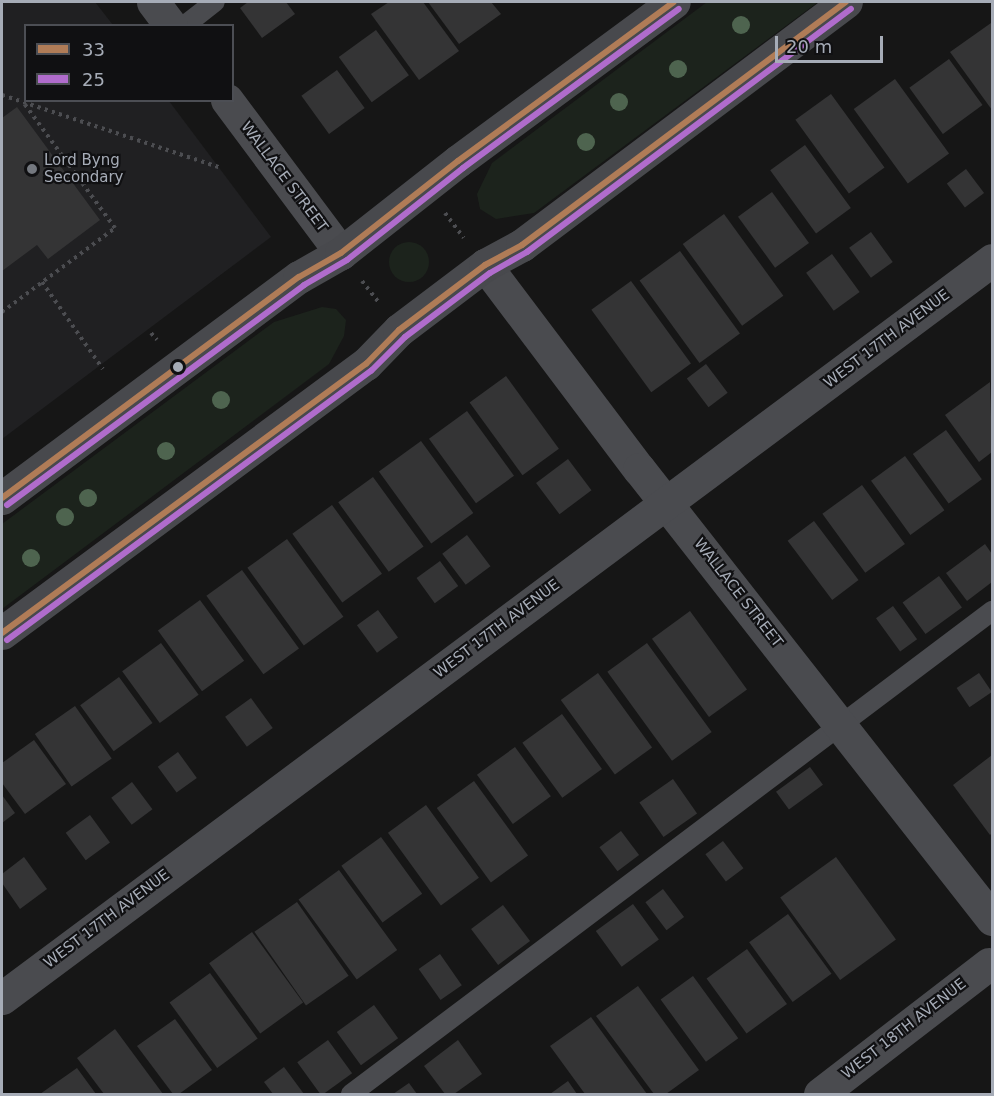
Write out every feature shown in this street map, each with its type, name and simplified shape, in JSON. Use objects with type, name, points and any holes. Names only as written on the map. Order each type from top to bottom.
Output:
[{"type":"main road","points":[[2,498],[299,277],[341,253],[427,189],[458,161],[674,2]]},
{"type":"main road","points":[[2,633],[366,364],[399,330],[485,265],[522,245],[846,2]]},
{"type":"street","points":[[153,2],[170,24]]},
{"type":"street","name":"WALLACE STREET","points":[[228,102],[341,253]]},
{"type":"street","name":"WEST 17TH AVENUE","points":[[2,998],[993,260]]},
{"type":"street","name":"WALLACE STREET","points":[[485,265],[667,503],[993,919]]},
{"type":"street","points":[[991,966],[982,942],[993,925]]},
{"type":"street","name":"WEST 18TH AVENUE","points":[[820,1095],[991,966]]},
{"type":"lane","points":[[187,24],[215,2]]},
{"type":"lane","points":[[351,1095],[993,611]]},
{"type":"path","points":[[2,95],[222,168]]},
{"type":"path","points":[[2,312],[115,228],[23,102]]},
{"type":"path","points":[[427,189],[485,265]]},
{"type":"path","points":[[341,253],[399,330]]},
{"type":"path","points":[[42,282],[103,369]]},
{"type":"shaded area","name":"Lord Byng Secondary","points":[[2,2],[95,2],[112,24],[24,24],[24,102],[170,102],[271,237],[2,439]]},
{"type":"shaded area","points":[[707,2],[818,2],[534,213],[496,219],[480,209],[477,194],[492,163]]},
{"type":"shaded area","points":[[409,242],[423,248],[429,262],[423,276],[409,282],[395,276],[389,262],[395,248]]},
{"type":"shaded area","points":[[322,307],[336,309],[346,320],[344,336],[329,364],[2,609],[2,524],[274,322]]},
{"type":"building","points":[[248,2],[286,2],[295,14],[262,38],[240,8]]},
{"type":"building","points":[[389,2],[423,2],[459,51],[419,80],[371,14]]},
{"type":"building","points":[[428,2],[491,2],[501,14],[459,44]]},
{"type":"building","points":[[991,23],[992,25],[992,110],[950,52]]},
{"type":"building","points":[[376,30],[409,75],[372,102],[339,57]]},
{"type":"building","points":[[949,59],[983,105],[943,134],[909,88]]},
{"type":"building","points":[[337,70],[365,108],[329,134],[301,96]]},
{"type":"building","points":[[895,79],[949,153],[908,183],[854,109]]},
{"type":"building","points":[[831,94],[884,168],[849,193],[795,120]]},
{"type":"building","name":"Lord Byng Secondary","points":[[17,107],[100,220],[48,259],[37,245],[2,271],[2,118]]},
{"type":"building","points":[[805,145],[851,208],[816,233],[770,170]]},
{"type":"building","points":[[966,169],[984,193],[965,207],[947,183]]},
{"type":"building","points":[[772,192],[809,243],[775,268],[738,217]]},
{"type":"building","points":[[724,214],[783,296],[742,326],[683,244]]},
{"type":"building","points":[[871,232],[893,262],[871,278],[849,248]]},
{"type":"building","points":[[680,251],[740,334],[700,363],[640,280]]},
{"type":"building","points":[[832,254],[860,292],[834,311],[806,273]]},
{"type":"building","points":[[631,281],[691,364],[651,392],[591,310]]},
{"type":"building","points":[[706,364],[728,393],[708,407],[687,378]]},
{"type":"building","points":[[506,376],[559,449],[522,475],[470,402]]},
{"type":"building","points":[[990,382],[992,452],[979,462],[945,415]]},
{"type":"building","points":[[467,411],[514,476],[476,503],[429,439]]},
{"type":"building","points":[[946,430],[982,479],[949,503],[913,454]]},
{"type":"building","points":[[421,441],[473,513],[431,544],[379,472]]},
{"type":"building","points":[[905,456],[944,510],[910,535],[871,481]]},
{"type":"building","points":[[568,459],[591,490],[560,514],[536,483]]},
{"type":"building","points":[[373,477],[424,547],[389,572],[338,502]]},
{"type":"building","points":[[862,485],[905,544],[865,573],[822,514]]},
{"type":"building","points":[[332,505],[382,574],[342,603],[292,534]]},
{"type":"building","points":[[814,521],[859,580],[832,600],[788,541]]},
{"type":"building","points":[[467,535],[490,566],[466,585],[442,554]]},
{"type":"building","points":[[287,539],[343,617],[304,645],[247,568]]},
{"type":"building","points":[[985,544],[992,554],[992,582],[967,601],[946,573]]},
{"type":"building","points":[[440,561],[458,586],[435,603],[417,578]]},
{"type":"building","points":[[242,570],[299,648],[263,674],[206,596]]},
{"type":"building","points":[[939,576],[962,608],[926,634],[903,602]]},
{"type":"building","points":[[200,600],[244,661],[202,691],[158,631]]},
{"type":"building","points":[[893,606],[917,639],[900,652],[876,618]]},
{"type":"building","points":[[378,610],[398,638],[377,653],[357,625]]},
{"type":"building","points":[[690,611],[747,689],[709,717],[652,639]]},
{"type":"building","points":[[161,643],[199,695],[160,723],[122,671]]},
{"type":"building","points":[[647,643],[712,732],[672,761],[607,672]]},
{"type":"building","points":[[598,673],[652,747],[615,774],[561,700]]},
{"type":"building","points":[[979,673],[992,692],[969,707],[957,688]]},
{"type":"building","points":[[119,677],[153,723],[114,751],[80,705]]},
{"type":"building","points":[[251,698],[273,728],[247,747],[225,717]]},
{"type":"building","points":[[75,706],[112,758],[72,787],[35,734]]},
{"type":"building","points":[[562,714],[602,769],[562,798],[522,743]]},
{"type":"building","points":[[34,740],[66,784],[25,814],[2,783],[2,763]]},
{"type":"building","points":[[515,747],[551,796],[513,824],[477,775]]},
{"type":"building","points":[[178,752],[197,778],[177,793],[158,767]]},
{"type":"building","points":[[992,755],[992,833],[990,835],[953,785]]},
{"type":"building","points":[[810,767],[823,785],[789,809],[776,792]]},
{"type":"building","points":[[673,779],[697,813],[664,837],[639,803]]},
{"type":"building","points":[[474,781],[528,855],[491,882],[437,808]]},
{"type":"building","points":[[132,782],[152,809],[132,825],[111,798]]},
{"type":"building","points":[[2,795],[15,813],[2,823]]},
{"type":"building","points":[[426,805],[479,878],[441,905],[388,833]]},
{"type":"building","points":[[90,815],[110,843],[86,860],[66,833]]},
{"type":"building","points":[[621,831],[639,855],[617,871],[599,847]]},
{"type":"building","points":[[381,837],[422,894],[383,922],[341,866]]},
{"type":"building","points":[[723,841],[743,868],[726,881],[705,854]]},
{"type":"building","points":[[24,857],[47,889],[20,909],[2,883],[2,874]]},
{"type":"building","points":[[836,857],[896,940],[840,980],[780,898]]},
{"type":"building","points":[[339,870],[397,950],[357,979],[299,899]]},
{"type":"building","points":[[663,889],[684,917],[666,930],[645,902]]},
{"type":"building","points":[[297,902],[349,976],[306,1006],[254,932]]},
{"type":"building","points":[[633,904],[659,940],[622,967],[596,931]]},
{"type":"building","points":[[503,905],[530,941],[498,965],[471,929]]},
{"type":"building","points":[[788,914],[831,974],[793,1002],[749,942]]},
{"type":"building","points":[[252,932],[303,1002],[260,1034],[209,963]]},
{"type":"building","points":[[747,949],[787,1004],[747,1033],[707,978]]},
{"type":"building","points":[[440,954],[462,985],[440,1000],[419,969]]},
{"type":"building","points":[[210,973],[258,1039],[217,1068],[170,1002]]},
{"type":"building","points":[[693,976],[738,1038],[706,1062],[661,1000]]},
{"type":"building","points":[[638,986],[699,1070],[666,1094],[654,1094],[596,1016]]},
{"type":"building","points":[[374,1005],[398,1038],[361,1065],[337,1032]]},
{"type":"building","points":[[591,1017],[647,1094],[585,1094],[550,1046]]},
{"type":"building","points":[[175,1019],[212,1070],[179,1094],[173,1094],[137,1046]]},
{"type":"building","points":[[115,1029],[163,1094],[104,1094],[77,1058]]},
{"type":"building","points":[[328,1040],[352,1073],[320,1094],[297,1062]]},
{"type":"building","points":[[458,1040],[482,1074],[454,1094],[445,1094],[424,1066]]},
{"type":"building","points":[[284,1067],[304,1094],[273,1094],[264,1082]]},
{"type":"building","points":[[77,1068],[96,1094],[40,1094]]},
{"type":"building","points":[[568,1081],[577,1094],[550,1094]]},
{"type":"building","points":[[409,1083],[417,1094],[393,1094]]},
{"type":"transit line","name":"33","points":[[2,498],[299,277],[341,253],[458,161],[674,2]]},
{"type":"transit line","name":"33","points":[[2,633],[366,364],[399,330],[485,265],[522,245],[846,2]]},
{"type":"transit line","name":"25","points":[[7,505],[304,285],[347,260],[463,168],[679,9]]},
{"type":"transit line","name":"25","points":[[7,640],[371,371],[405,337],[490,273],[527,252],[851,9]]},
{"type":"place","name":"Lord Byng Secondary","points":[[32,169]]}]
